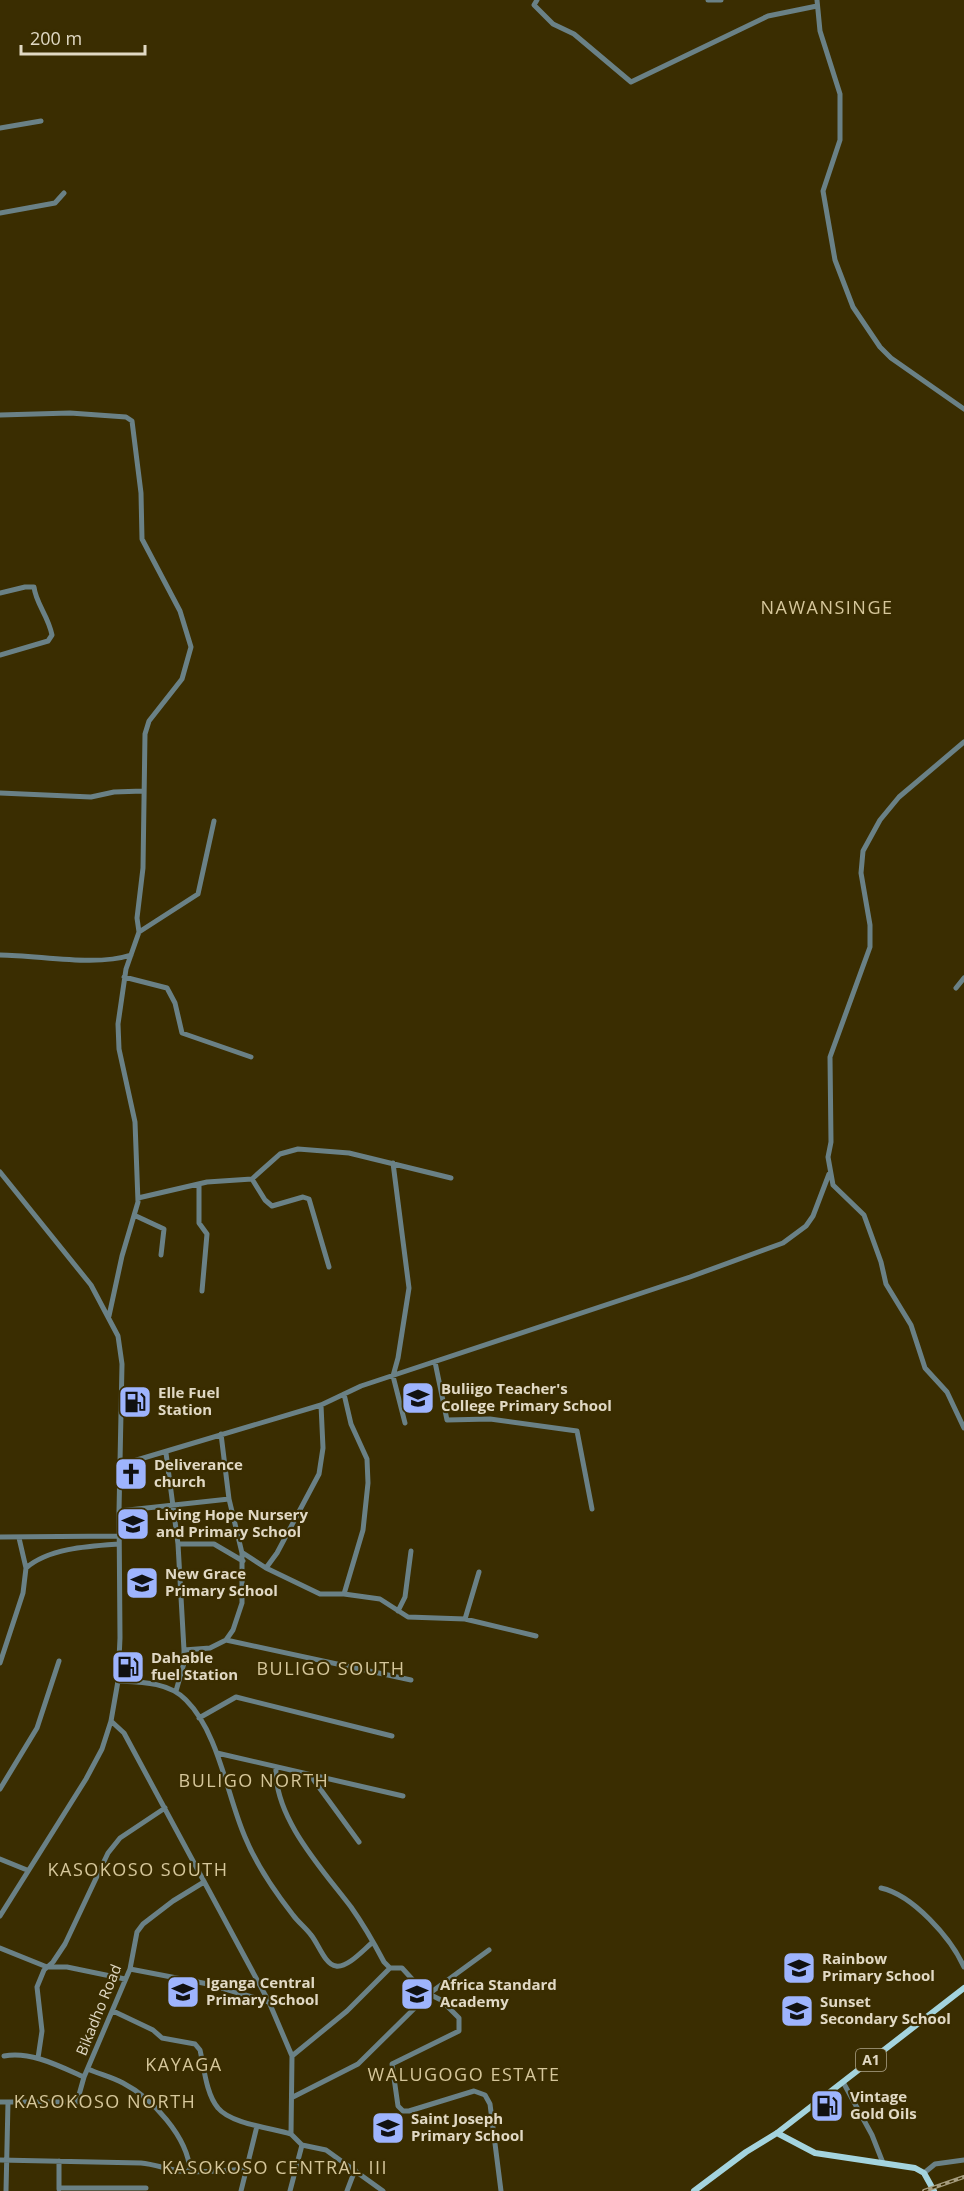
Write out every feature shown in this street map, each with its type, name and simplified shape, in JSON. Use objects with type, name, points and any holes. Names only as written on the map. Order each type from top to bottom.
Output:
[{"type":"main road","name":"A1","points":[[694,2191],[746,2152],[777,2133],[964,1988]]},
{"type":"main road","points":[[777,2133],[815,2153],[915,2168],[924,2174],[934,2191]]},
{"type":"street","points":[[537,0],[534,5],[552,24],[574,34],[631,81],[768,16],[817,3],[820,31],[840,94],[840,140],[823,191],[835,260],[853,307],[880,347],[891,358],[964,409]]},
{"type":"street","points":[[708,0],[721,0]]},
{"type":"street","points":[[0,129],[41,121]]},
{"type":"street","points":[[0,213],[55,203],[64,193]]},
{"type":"street","points":[[0,415],[70,412],[126,417],[134,426],[142,538],[180,611],[191,647],[182,679],[149,721],[144,749],[142,868],[137,918],[139,932],[124,977],[118,1037],[135,1122],[138,1198],[136,1216],[124,1249],[109,1316]]},
{"type":"street","points":[[0,593],[34,587],[36,599],[49,618],[52,635],[48,641],[0,655]]},
{"type":"street","points":[[120,1465],[321,1405],[393,1376],[690,1277],[783,1243],[801,1231],[813,1216],[829,1174],[830,1057],[870,947],[870,925],[861,873],[863,851],[880,820],[899,797],[964,742]]},
{"type":"street","points":[[0,793],[91,797],[114,792],[143,791]]},
{"type":"street","points":[[139,932],[198,894],[214,821]]},
{"type":"street","points":[[0,955],[92,960],[119,959],[131,955]]},
{"type":"street","points":[[124,977],[167,988],[175,1003],[182,1033],[251,1057]]},
{"type":"street","points":[[956,988],[964,978]]},
{"type":"street","points":[[138,1198],[199,1184],[252,1179],[280,1154],[298,1149],[349,1153],[451,1178]]},
{"type":"street","points":[[393,1163],[409,1287],[393,1376],[405,1423]]},
{"type":"street","points":[[0,1172],[91,1285],[118,1336],[122,1364],[118,1681],[111,1721],[102,1749],[86,1779],[0,1916]]},
{"type":"street","points":[[829,1174],[833,1185],[864,1215],[886,1284],[911,1325],[925,1368],[946,1392],[964,1428]]},
{"type":"street","points":[[252,1179],[265,1200],[272,1206],[303,1197],[309,1199],[329,1267]]},
{"type":"street","points":[[199,1184],[199,1223],[207,1234],[202,1292]]},
{"type":"street","points":[[136,1216],[164,1229],[161,1256]]},
{"type":"street","points":[[435,1362],[447,1420],[490,1419],[577,1431],[592,1509]]},
{"type":"street","points":[[344,1394],[351,1424],[367,1459],[368,1483],[363,1530],[344,1593]]},
{"type":"street","points":[[266,1568],[277,1553],[319,1474],[323,1448],[321,1405]]},
{"type":"street","points":[[184,1650],[210,1648],[226,1641],[233,1630],[242,1603],[243,1561],[229,1499],[221,1434]]},
{"type":"street","points":[[166,1453],[178,1544],[184,1650],[184,1663],[176,1691]]},
{"type":"street","points":[[119,1511],[229,1499]]},
{"type":"street","points":[[0,1537],[119,1536]]},
{"type":"street","points":[[0,1663],[23,1593],[26,1568],[19,1538]]},
{"type":"street","points":[[26,1568],[39,1558],[90,1546],[119,1544]]},
{"type":"street","points":[[178,1544],[214,1544],[243,1561]]},
{"type":"street","points":[[398,1611],[405,1597],[406,1575],[411,1551]]},
{"type":"street","points":[[242,1553],[266,1568],[325,1595],[344,1593],[380,1599],[408,1617],[465,1619],[536,1636]]},
{"type":"street","points":[[465,1619],[479,1572]]},
{"type":"street","points":[[226,1641],[411,1680]]},
{"type":"street","points":[[0,1789],[37,1728],[59,1661]]},
{"type":"street","points":[[118,1681],[160,1685],[176,1691],[185,1698],[199,1718],[217,1753],[251,1851],[293,1915],[311,1935],[330,1964],[337,1967],[345,1965],[374,1942]]},
{"type":"street","points":[[199,1718],[236,1697],[392,1736]]},
{"type":"street","points":[[111,1721],[124,1733],[269,2002],[291,2056],[293,2097],[291,2134]]},
{"type":"street","points":[[217,1753],[403,1796]]},
{"type":"street","points":[[276,1768],[278,1790],[304,1845],[390,1968]]},
{"type":"street","points":[[310,1775],[359,1842]]},
{"type":"street","points":[[38,2058],[42,2031],[38,1987],[47,1967],[65,1944],[108,1853],[120,1838],[165,1808]]},
{"type":"street","points":[[0,1859],[27,1870]]},
{"type":"street","name":"Bikadho Road","points":[[0,2102],[71,2104],[80,2098],[84,2077],[130,1969],[135,1939],[143,1924],[204,1882]]},
{"type":"street","points":[[881,1888],[904,1899],[937,1926],[964,1967]]},
{"type":"street","points":[[0,1948],[47,1967],[68,1968],[125,1979]]},
{"type":"street","points":[[293,2097],[358,2064],[430,1993],[489,1950]]},
{"type":"street","points":[[291,2056],[347,2011],[390,1968],[402,1968],[423,1990],[453,2011],[459,2018],[459,2031],[392,2064],[398,2106],[409,2111],[474,2091],[485,2095],[490,2104],[501,2191]]},
{"type":"street","points":[[130,1969],[208,1984],[269,2002]]},
{"type":"street","points":[[113,2011],[148,2026],[162,2038],[195,2044],[200,2050],[217,2108],[257,2126],[291,2134],[302,2145],[326,2150],[383,2191]]},
{"type":"street","points":[[4,2056],[18,2054],[38,2058],[84,2077]]},
{"type":"street","points":[[88,2069],[123,2083],[151,2103],[186,2150],[190,2171]]},
{"type":"street","points":[[843,2082],[872,2135],[883,2163]]},
{"type":"street","points":[[6,2191],[8,2102]]},
{"type":"street","points":[[241,2191],[257,2126]]},
{"type":"street","points":[[290,2191],[302,2145]]},
{"type":"street","points":[[0,2160],[159,2164],[177,2171],[213,2172],[246,2169]]},
{"type":"street","points":[[924,2174],[935,2164],[964,2160]]},
{"type":"street","points":[[58,2161],[59,2190],[146,2188]]},
{"type":"street","points":[[347,2191],[355,2170]]},
{"type":"railway","points":[[924,2191],[964,2177]]},
{"type":"place","name":"Buliigo Teacher's College Primary School","points":[[418,1398]]},
{"type":"place","name":"Elle Fuel Station","points":[[135,1402]]},
{"type":"place","name":"Deliverance church","points":[[131,1474]]},
{"type":"place","name":"Living Hope Nursery and Primary School","points":[[133,1524]]},
{"type":"place","name":"New Grace Primary School","points":[[142,1583]]},
{"type":"place","name":"Dahable fuel Station","points":[[128,1667]]},
{"type":"place","name":"Rainbow Primary School","points":[[799,1968]]},
{"type":"place","name":"Iganga Central Primary School","points":[[183,1992]]},
{"type":"place","name":"Africa Standard Academy","points":[[417,1994]]},
{"type":"place","name":"Sunset Secondary School","points":[[797,2011]]},
{"type":"place","name":"Vintage Gold Oils","points":[[827,2106]]},
{"type":"place","name":"Saint Joseph Primary School","points":[[388,2128]]},
{"type":"district","name":"NAWANSINGE","points":[[827,608]]},
{"type":"district","name":"BULIGO SOUTH","points":[[331,1669]]},
{"type":"district","name":"BULIGO NORTH","points":[[254,1781]]},
{"type":"district","name":"KASOKOSO SOUTH","points":[[138,1870]]},
{"type":"district","name":"KAYAGA","points":[[184,2065]]},
{"type":"district","name":"WALUGOGO ESTATE","points":[[464,2075]]},
{"type":"district","name":"KASOKOSO NORTH","points":[[105,2102]]},
{"type":"district","name":"KASOKOSO CENTRAL III","points":[[275,2168]]}]
